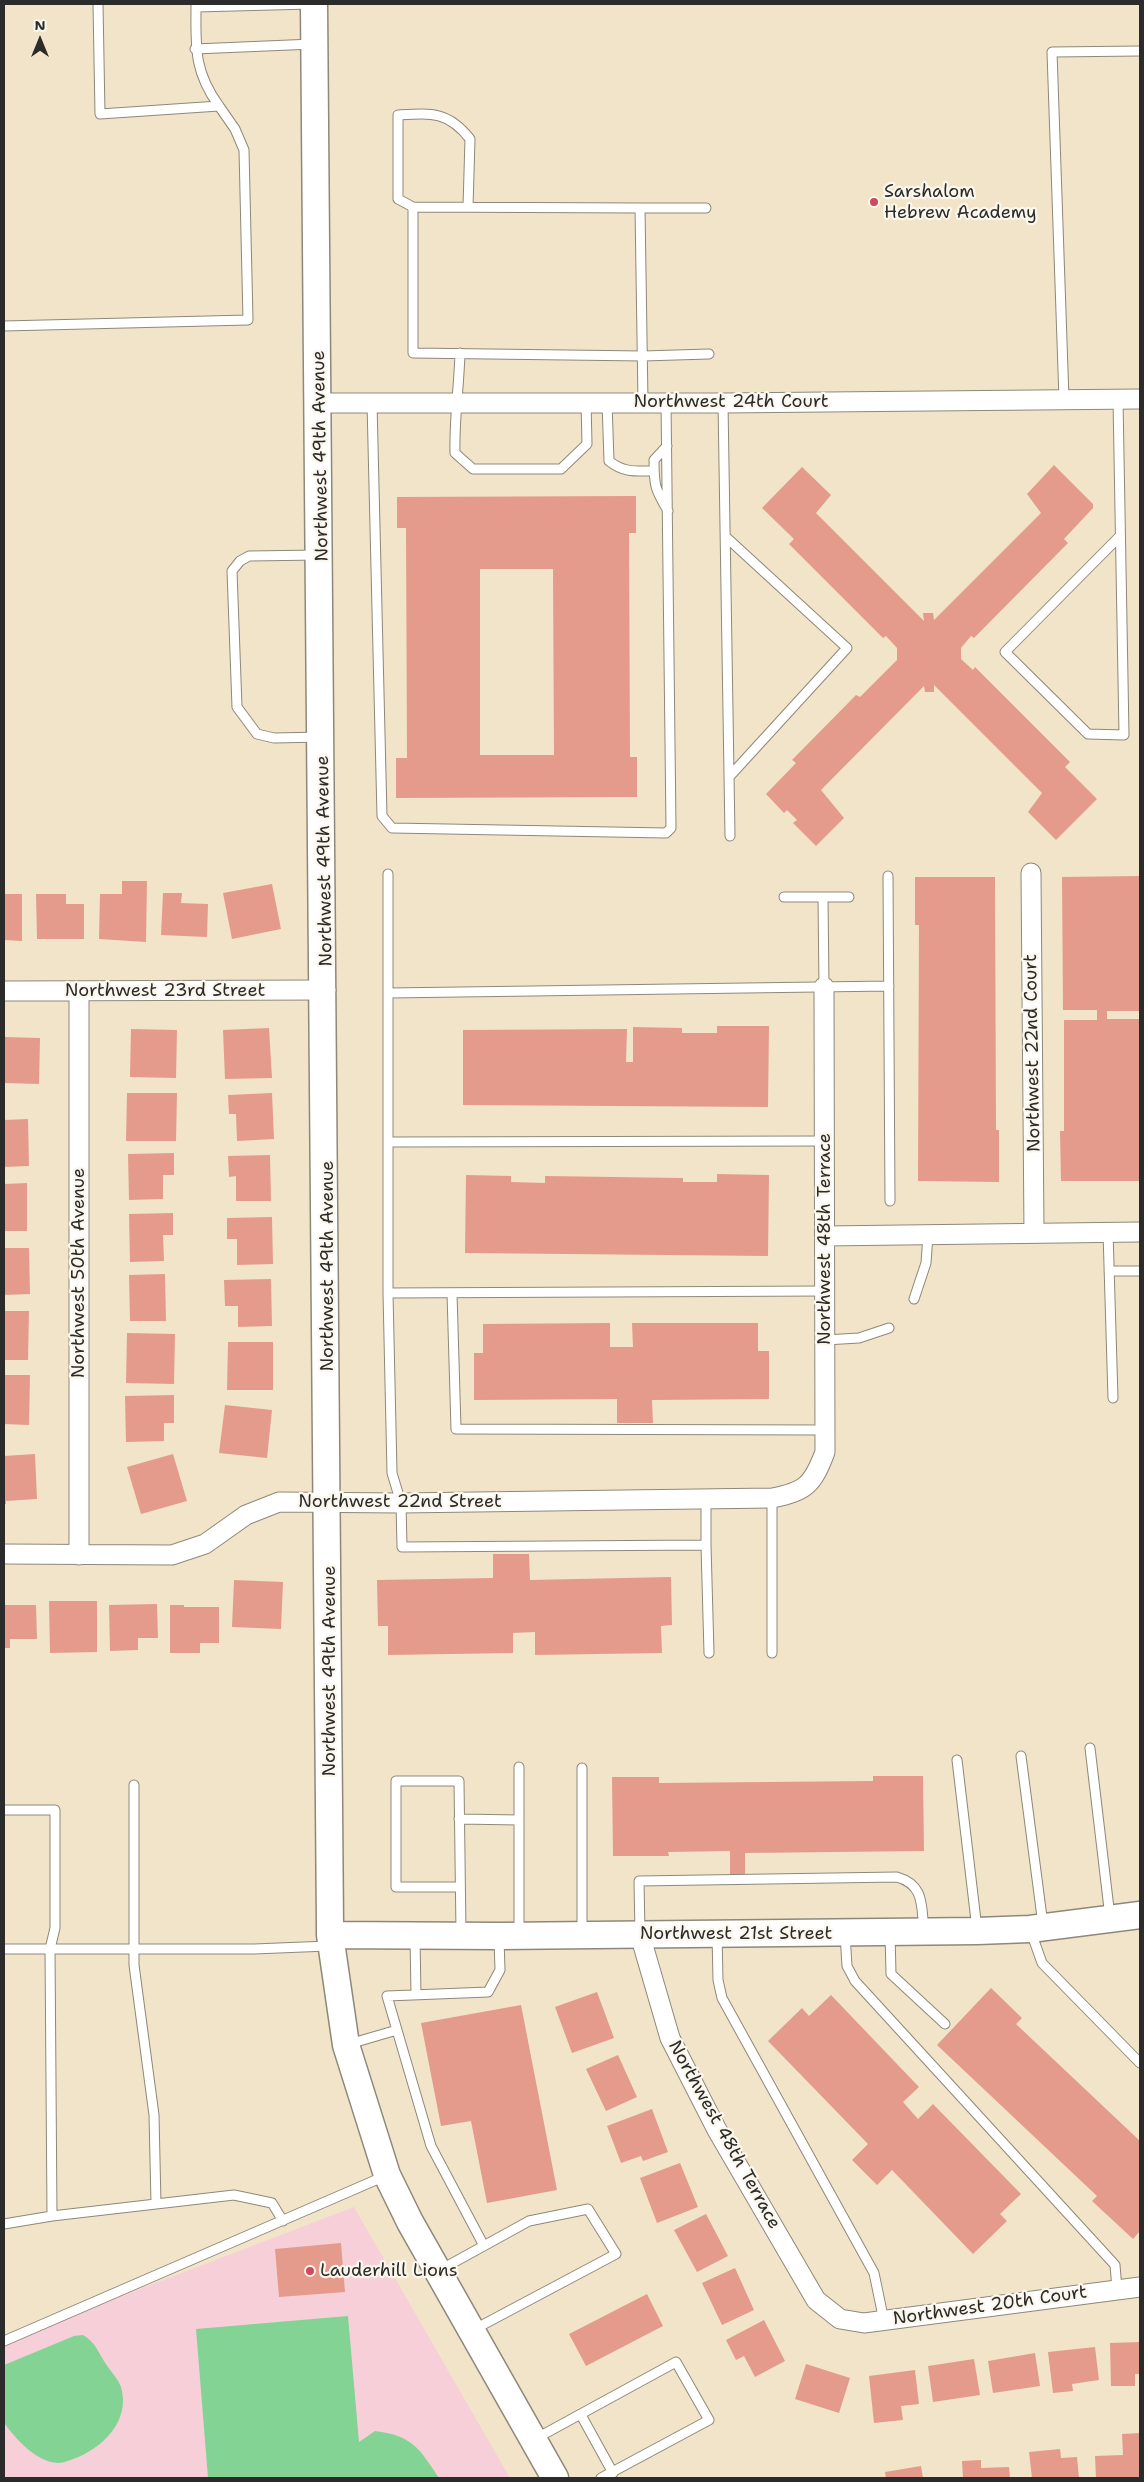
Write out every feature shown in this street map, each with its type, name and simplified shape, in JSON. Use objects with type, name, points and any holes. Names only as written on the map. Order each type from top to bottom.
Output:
[{"type":"street","name":"Northwest 49th Avenue","points":[[313,4],[321,403],[330,1503],[331,1940],[346,2045],[387,2175],[410,2222],[470,2332],[555,2478]]},
{"type":"street","name":"Northwest 24th Court","points":[[321,403],[723,403],[1140,399]]},
{"type":"street","name":"Northwest 22nd Court","points":[[1031,873],[1034,1233]]},
{"type":"street","name":"Northwest 48th Terrace","points":[[808,1486],[818,1471],[825,1452],[824,987]]},
{"type":"street","name":"Northwest 23rd Street","points":[[4,991],[326,990]]},
{"type":"street","name":"Northwest 50th Avenue","points":[[79,991],[79,1554]]},
{"type":"street","points":[[825,1236],[1140,1232]]},
{"type":"street","name":"Northwest 22nd Street","points":[[4,1554],[172,1555],[205,1544],[246,1515],[279,1502],[772,1498],[792,1494],[808,1486]]},
{"type":"street","name":"Northwest 21st Street","points":[[331,1940],[461,1936],[845,1934],[977,1931],[1037,1928],[1140,1915]]},
{"type":"street","name":"Northwest 48th Terrace","points":[[640,1934],[670,2038],[678,2055],[718,2130],[816,2300],[840,2319]]},
{"type":"street","name":"Northwest 20th Court","points":[[840,2319],[864,2323],[884,2321],[1140,2287]]},
{"type":"lane","points":[[98,4],[100,114],[219,106]]},
{"type":"lane","points":[[4,326],[248,320],[244,150],[238,134],[208,90],[202,76],[195,49],[196,6],[313,4]]},
{"type":"lane","points":[[195,49],[315,44]]},
{"type":"lane","points":[[1064,399],[1052,52],[1140,52]]},
{"type":"lane","points":[[468,207],[470,139],[452,120],[428,113],[398,115],[398,199],[412,207],[706,208]]},
{"type":"lane","points":[[412,207],[413,353],[643,356],[708,354]]},
{"type":"lane","points":[[640,208],[643,402]]},
{"type":"lane","points":[[460,353],[458,402],[454,419],[455,453],[473,469],[561,469],[586,444],[586,402]]},
{"type":"lane","points":[[1118,399],[1124,735],[1088,734],[1005,652],[1120,536]]},
{"type":"lane","points":[[607,402],[609,461],[627,472],[654,471]]},
{"type":"lane","points":[[372,403],[382,816],[392,828],[666,833],[672,828],[666,402]]},
{"type":"lane","points":[[723,403],[730,836]]},
{"type":"lane","points":[[667,446],[654,460],[654,488],[668,512]]},
{"type":"lane","points":[[726,537],[847,648],[729,777]]},
{"type":"lane","points":[[322,555],[249,556],[240,561],[232,571],[237,707],[244,720],[257,734],[274,738],[324,737]]},
{"type":"lane","points":[[388,874],[388,1293],[392,1473],[401,1502],[402,1547],[706,1545]]},
{"type":"lane","points":[[888,876],[890,1201]]},
{"type":"lane","points":[[784,897],[849,897]]},
{"type":"lane","points":[[823,898],[824,987]]},
{"type":"lane","points":[[389,993],[889,986]]},
{"type":"lane","points":[[388,1142],[825,1141]]},
{"type":"lane","points":[[1108,1232],[1113,1398]]},
{"type":"lane","points":[[914,1299],[926,1263],[928,1235]]},
{"type":"lane","points":[[1109,1272],[1140,1271]]},
{"type":"lane","points":[[388,1293],[825,1291]]},
{"type":"lane","points":[[452,1293],[456,1429],[825,1430]]},
{"type":"lane","points":[[825,1340],[859,1338],[889,1328]]},
{"type":"lane","points":[[706,1498],[709,1653]]},
{"type":"lane","points":[[772,1498],[772,1652]]},
{"type":"lane","points":[[1090,1748],[1110,1919]]},
{"type":"lane","points":[[1022,1756],[1037,1928],[1042,1963],[1140,2063]]},
{"type":"lane","points":[[957,1760],[977,1931]]},
{"type":"lane","points":[[484,2246],[431,2146],[387,1996],[488,1992],[500,1970],[509,1936],[519,1820],[519,1767]]},
{"type":"lane","points":[[582,1768],[582,1935]]},
{"type":"lane","points":[[460,1888],[396,1887],[396,1781],[459,1781],[461,1936]]},
{"type":"lane","points":[[134,1785],[134,1965],[154,2115],[156,2204]]},
{"type":"lane","points":[[4,1810],[54,1810],[55,1928],[50,1949],[52,2216]]},
{"type":"lane","points":[[460,1819],[519,1820]]},
{"type":"lane","points":[[640,1934],[639,1881],[897,1877],[914,1884],[921,1896],[924,1931]]},
{"type":"lane","points":[[890,1933],[890,1974],[945,2024]]},
{"type":"lane","points":[[718,1934],[718,1980],[722,1998],[874,2273],[884,2321]]},
{"type":"lane","points":[[845,1934],[847,1966],[855,1981],[1115,2265],[1117,2289]]},
{"type":"lane","points":[[415,1937],[416,1995]]},
{"type":"lane","points":[[4,1950],[254,1949],[331,1940]]},
{"type":"lane","points":[[346,2045],[397,2030]]},
{"type":"lane","points":[[4,2340],[283,2222],[387,2175]]},
{"type":"lane","points":[[4,2224],[52,2216],[234,2195],[272,2203],[283,2222]]},
{"type":"lane","points":[[437,2272],[529,2222],[588,2209],[616,2254],[470,2332]]},
{"type":"lane","points":[[532,2440],[676,2362],[709,2420],[601,2478]]},
{"type":"lane","points":[[581,2415],[613,2473]]},
{"type":"shaded area","points":[[354,2207],[510,2478],[4,2478],[4,2341]]},
{"type":"green space","points":[[348,2316],[359,2442],[375,2431],[388,2433],[407,2440],[420,2451],[439,2478],[208,2478],[196,2329]]},
{"type":"green space","points":[[83,2335],[93,2343],[120,2384],[123,2399],[122,2411],[112,2432],[104,2441],[84,2454],[65,2462],[50,2462],[27,2449],[4,2423],[4,2365],[74,2336]]},
{"type":"building","points":[[1054,465],[1093,504],[1093,508],[1064,539],[1068,543],[974,638],[971,636],[961,648],[961,659],[973,670],[975,667],[1070,762],[1065,767],[1097,799],[1056,840],[1028,812],[1042,793],[934,685],[934,692],[925,692],[924,686],[821,790],[844,818],[816,846],[793,823],[797,820],[787,810],[784,813],[766,794],[796,763],[792,760],[856,695],[860,697],[897,660],[897,648],[886,636],[883,638],[789,544],[794,539],[762,508],[802,467],[831,495],[816,513],[924,621],[923,613],[933,613],[934,620],[1041,513],[1027,494]]},
{"type":"building","points":[[636,496],[636,533],[629,533],[630,757],[637,757],[637,797],[396,798],[396,758],[407,758],[406,528],[397,528],[397,497]],"holes":[[[480,569],[553,569],[554,755],[480,755]]]},
{"type":"building","points":[[1140,876],[1139,1011],[1107,1011],[1107,1019],[1140,1019],[1140,1181],[1061,1181],[1060,1131],[1064,1131],[1064,1020],[1097,1020],[1097,1010],[1063,1010],[1062,877]]},
{"type":"building","points":[[915,877],[995,877],[996,1130],[999,1130],[999,1182],[918,1181],[919,925],[915,925]]},
{"type":"building","points":[[122,881],[147,881],[146,942],[99,939],[100,894],[122,894]]},
{"type":"building","points":[[272,884],[281,929],[232,939],[223,893]]},
{"type":"building","points":[[163,893],[182,893],[181,903],[208,904],[207,937],[161,935]]},
{"type":"building","points":[[4,894],[22,894],[22,941],[4,940]]},
{"type":"building","points":[[36,894],[66,894],[66,904],[84,904],[84,939],[37,939]]},
{"type":"building","points":[[717,1026],[769,1026],[768,1107],[463,1105],[463,1030],[627,1029],[626,1062],[633,1062],[633,1027],[682,1028],[682,1033],[717,1033]]},
{"type":"building","points":[[269,1028],[272,1078],[225,1079],[223,1030]]},
{"type":"building","points":[[131,1029],[177,1030],[176,1078],[130,1077]]},
{"type":"building","points":[[4,1037],[40,1038],[39,1084],[4,1083]]},
{"type":"building","points":[[127,1093],[177,1093],[176,1141],[126,1141]]},
{"type":"building","points":[[272,1093],[274,1139],[237,1141],[236,1114],[229,1114],[228,1095]]},
{"type":"building","points":[[28,1119],[29,1166],[4,1167],[4,1120]]},
{"type":"building","points":[[174,1153],[174,1175],[163,1175],[163,1199],[129,1200],[128,1154]]},
{"type":"building","points":[[270,1155],[271,1201],[236,1201],[236,1176],[229,1177],[228,1156]]},
{"type":"building","points":[[717,1174],[769,1175],[768,1256],[465,1253],[466,1175],[511,1176],[511,1182],[545,1183],[545,1176],[683,1178],[683,1182],[717,1182]]},
{"type":"building","points":[[27,1183],[27,1231],[4,1231],[4,1184]]},
{"type":"building","points":[[173,1213],[173,1235],[163,1235],[164,1261],[130,1262],[129,1214]]},
{"type":"building","points":[[272,1217],[273,1264],[237,1265],[237,1239],[227,1239],[227,1218]]},
{"type":"building","points":[[4,1248],[29,1248],[30,1294],[4,1295]]},
{"type":"building","points":[[165,1274],[166,1321],[130,1321],[129,1275]]},
{"type":"building","points":[[271,1279],[272,1326],[238,1327],[238,1306],[225,1306],[224,1280]]},
{"type":"building","points":[[4,1311],[29,1311],[28,1360],[4,1360]]},
{"type":"building","points":[[610,1323],[610,1347],[633,1347],[632,1323],[758,1323],[758,1351],[769,1351],[769,1399],[652,1400],[653,1423],[617,1423],[617,1399],[474,1400],[474,1353],[483,1353],[483,1324]]},
{"type":"building","points":[[127,1333],[175,1334],[174,1384],[126,1383]]},
{"type":"building","points":[[228,1342],[273,1342],[273,1390],[227,1390]]},
{"type":"building","points":[[4,1375],[30,1375],[29,1425],[4,1424]]},
{"type":"building","points":[[174,1395],[174,1423],[164,1423],[164,1441],[126,1442],[125,1396]]},
{"type":"building","points":[[225,1405],[272,1410],[267,1458],[219,1453]]},
{"type":"building","points":[[35,1454],[37,1499],[6,1501],[6,1504],[4,1504],[4,1456]]},
{"type":"building","points":[[173,1454],[187,1501],[141,1514],[127,1467]]},
{"type":"building","points":[[493,1554],[529,1554],[530,1580],[671,1577],[672,1625],[661,1626],[662,1653],[535,1655],[535,1632],[513,1633],[513,1653],[388,1655],[388,1626],[378,1626],[377,1580],[493,1578]]},
{"type":"building","points":[[234,1580],[283,1582],[281,1629],[232,1627]]},
{"type":"building","points":[[49,1601],[97,1601],[97,1652],[50,1653]]},
{"type":"building","points":[[157,1604],[158,1638],[138,1638],[138,1650],[110,1651],[109,1605]]},
{"type":"building","points":[[4,1605],[36,1605],[37,1639],[10,1639],[10,1648],[4,1648]]},
{"type":"building","points":[[170,1605],[219,1607],[219,1643],[200,1643],[200,1653],[170,1653]]},
{"type":"building","points":[[873,1776],[923,1776],[924,1851],[745,1853],[745,1875],[730,1876],[730,1851],[668,1852],[669,1856],[613,1856],[612,1777],[659,1777],[659,1783],[873,1781]]},
{"type":"building","points":[[991,1988],[1022,2018],[1016,2024],[1140,2141],[1140,2231],[1133,2239],[1092,2201],[1097,2196],[937,2045]]},
{"type":"building","points":[[597,1992],[614,2038],[572,2053],[555,2007]]},
{"type":"building","points":[[831,1995],[919,2087],[903,2102],[918,2119],[933,2104],[1021,2194],[1000,2214],[1007,2221],[973,2254],[892,2170],[877,2185],[852,2160],[868,2144],[768,2041],[802,2008],[809,2016]]},
{"type":"building","points":[[521,2005],[557,2190],[487,2203],[471,2121],[441,2126],[421,2023]]},
{"type":"building","points":[[618,2055],[637,2097],[606,2111],[586,2069]]},
{"type":"building","points":[[652,2109],[668,2152],[643,2161],[641,2156],[621,2163],[607,2126]]},
{"type":"building","points":[[680,2163],[698,2207],[657,2223],[640,2178]]},
{"type":"building","points":[[706,2214],[728,2256],[697,2272],[674,2230]]},
{"type":"building","name":"Lauderhill Lions","points":[[341,2243],[345,2292],[279,2297],[275,2249]]},
{"type":"building","points":[[735,2268],[754,2310],[722,2325],[702,2283]]},
{"type":"building","points":[[647,2294],[663,2326],[586,2366],[569,2334]]},
{"type":"building","points":[[764,2320],[785,2361],[755,2377],[744,2356],[736,2360],[726,2340]]},
{"type":"building","points":[[1140,2342],[1140,2374],[1135,2374],[1135,2386],[1111,2386],[1110,2343]]},
{"type":"building","points":[[1095,2347],[1099,2380],[1072,2384],[1073,2391],[1053,2393],[1048,2352]]},
{"type":"building","points":[[1035,2353],[1040,2386],[993,2393],[988,2361]]},
{"type":"building","points":[[974,2359],[980,2395],[933,2402],[928,2366]]},
{"type":"building","points":[[806,2364],[850,2378],[839,2413],[795,2399]]},
{"type":"building","points":[[915,2370],[919,2404],[901,2406],[903,2420],[874,2423],[869,2376]]},
{"type":"building","points":[[1140,2433],[1140,2478],[1096,2478],[1095,2456],[1123,2455],[1122,2434]]},
{"type":"building","points":[[1060,2449],[1061,2458],[1077,2457],[1079,2478],[1032,2478],[1029,2452]]},
{"type":"building","points":[[981,2460],[981,2468],[1009,2467],[1010,2478],[963,2478],[962,2461]]},
{"type":"building","points":[[921,2466],[923,2478],[886,2478],[885,2472]]},
{"type":"place","name":"Sarshalom Hebrew Academy","points":[[874,202]]},
{"type":"place","name":"Lauderhill Lions","points":[[310,2271]]}]
